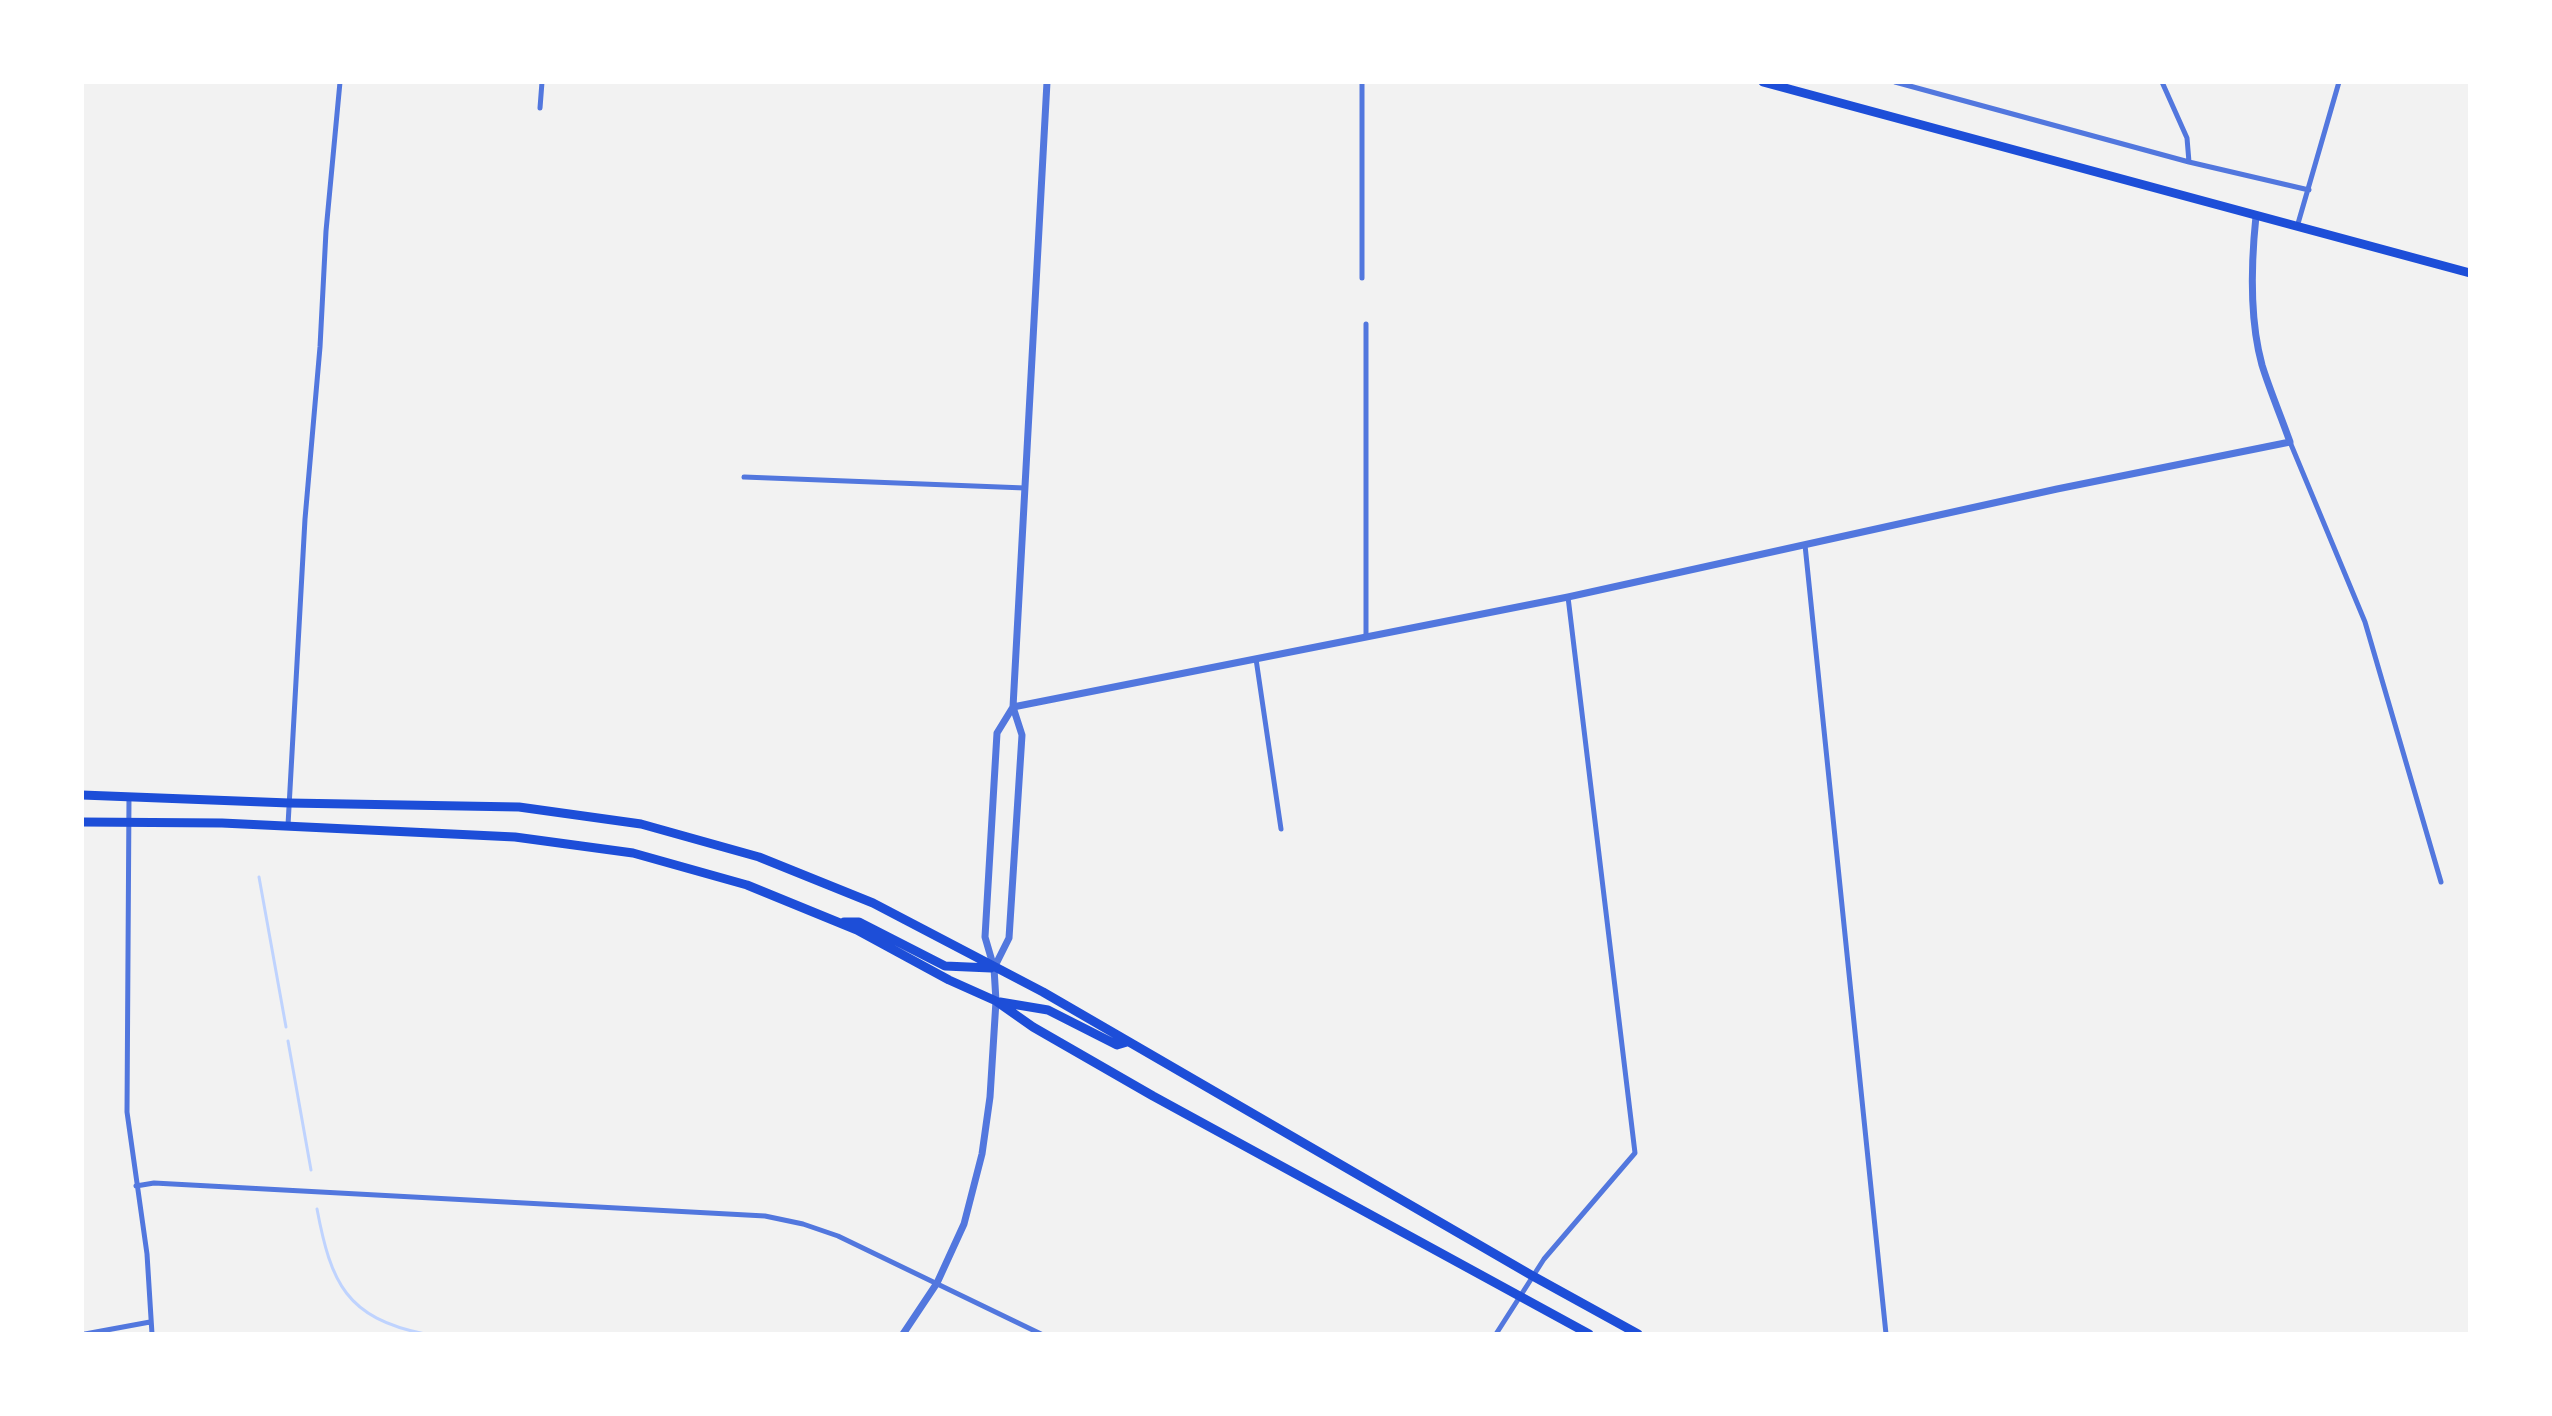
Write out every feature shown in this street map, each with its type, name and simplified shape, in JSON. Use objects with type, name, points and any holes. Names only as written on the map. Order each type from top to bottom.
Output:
[{"type":"main road","points":[[1763,82],[2470,273]]},
{"type":"main road","points":[[82,795],[519,807],[641,824],[759,857],[837,887],[1043,992],[1638,1334]]},
{"type":"main road","points":[[82,822],[288,825],[515,837],[633,853],[747,885],[840,922],[949,980],[996,1001],[1033,1027],[1145,1092],[1589,1334]]},
{"type":"main road","points":[[840,922],[859,922],[945,966],[994,968]]},
{"type":"main road","points":[[996,1001],[1048,1010],[1117,1045],[1127,1042]]},
{"type":"street","points":[[288,825],[305,519],[340,82]]},
{"type":"street","points":[[540,108],[542,82]]},
{"type":"street","points":[[994,968],[1009,938],[1022,735],[1013,707],[1047,82]]},
{"type":"street","points":[[1362,82],[1362,278]]},
{"type":"street","points":[[1895,82],[2189,162],[2309,190]]},
{"type":"street","points":[[2162,82],[2187,138],[2189,162]]},
{"type":"street","points":[[2297,227],[2339,82]]},
{"type":"street","points":[[2256,216],[2252,251],[2255,324],[2262,364],[2290,442],[2365,622],[2441,882]]},
{"type":"street","points":[[1366,324],[1366,636]]},
{"type":"street","points":[[903,1334],[937,1283],[964,1224],[982,1154],[990,1097],[996,1001],[994,968],[985,937],[997,733],[1013,707],[1568,597],[2290,442]]},
{"type":"street","points":[[744,477],[1025,488]]},
{"type":"street","points":[[1805,544],[1886,1334]]},
{"type":"street","points":[[1496,1334],[1531,1275],[1635,1153],[1568,597]]},
{"type":"street","points":[[1256,659],[1281,829]]},
{"type":"street","points":[[129,797],[127,1112],[147,1254],[152,1334]]},
{"type":"street","points":[[136,1186],[154,1183],[765,1216],[838,1236],[1041,1334]]},
{"type":"street","points":[[85,1334],[150,1322]]},
{"type":"waterway","points":[[259,877],[286,1027]]},
{"type":"waterway","points":[[288,1041],[311,1170]]},
{"type":"waterway","points":[[317,1209],[329,1258],[336,1277],[347,1293],[360,1307],[377,1318],[425,1334]]}]
